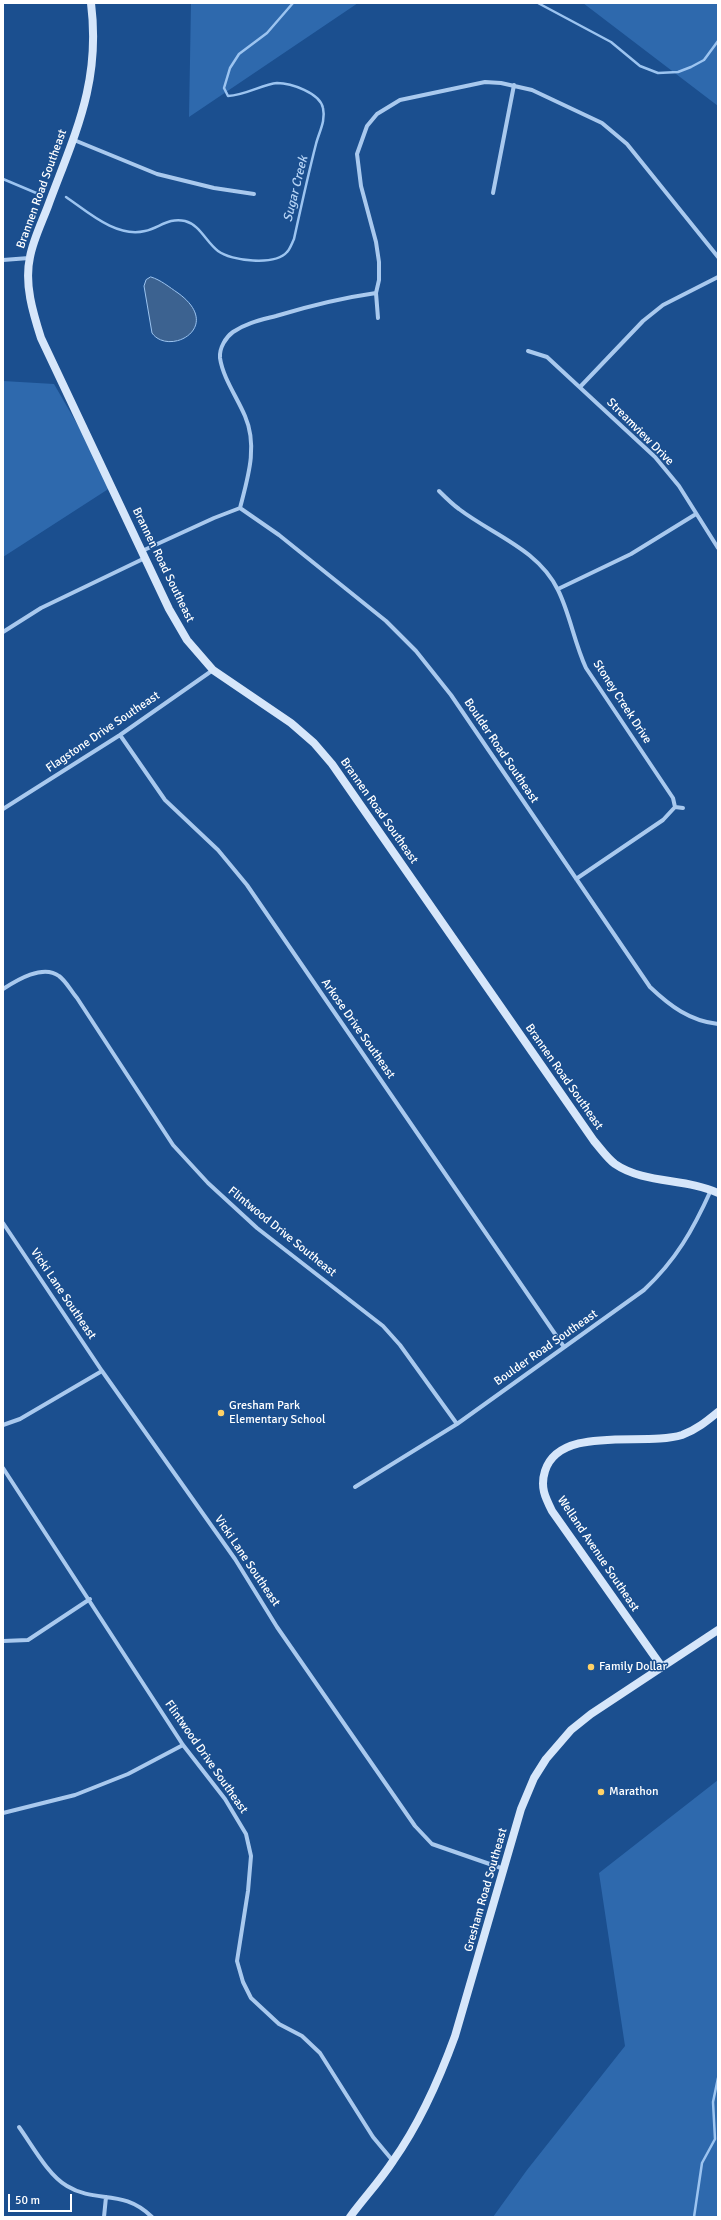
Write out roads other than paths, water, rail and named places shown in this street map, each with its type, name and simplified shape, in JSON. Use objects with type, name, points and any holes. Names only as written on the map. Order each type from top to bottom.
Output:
[{"type":"street","name":"Brannen Road Southeast","points":[[91,3],[94,31],[93,65],[89,91],[74,140],[29,258],[29,287],[32,311],[41,338],[181,630],[197,653],[213,670],[291,723],[314,743],[332,764],[594,1141],[605,1154],[616,1164],[630,1171],[714,1191]]},
{"type":"street","points":[[378,318],[376,293],[379,280],[379,262],[357,159],[361,140],[367,126],[377,114],[388,106],[411,96],[485,82],[514,85],[542,94],[602,123],[614,132],[627,144],[718,257]]},
{"type":"street","points":[[493,193],[514,85]]},
{"type":"street","points":[[74,140],[157,174],[214,188],[254,194]]},
{"type":"street","points":[[3,260],[29,258]]},
{"type":"street","points":[[580,387],[643,321],[663,305],[718,277]]},
{"type":"street","points":[[3,632],[41,608],[214,518],[240,508],[252,458],[252,443],[246,417],[224,370],[220,357],[222,346],[232,333],[246,325],[315,304],[376,293]]},
{"type":"street","name":"Streamview Drive","points":[[528,351],[547,357],[655,457],[679,486],[718,548]]},
{"type":"street","name":"Stoney Creek Drive","points":[[439,491],[459,509],[528,552],[545,571],[558,589],[577,648],[586,668],[668,788],[675,807]]},
{"type":"street","name":"Boulder Road Southeast","points":[[240,508],[258,519],[380,616],[416,651],[451,695],[654,991],[679,1011],[701,1022],[718,1024]]},
{"type":"street","points":[[558,589],[631,554],[696,514]]},
{"type":"street","name":"Flagstone Drive Southeast","points":[[3,809],[120,735],[213,670]]},
{"type":"street","name":"Arkose Drive Southeast","points":[[120,735],[165,800],[218,850],[247,885],[564,1347]]},
{"type":"street","points":[[576,879],[663,820],[675,807],[683,808]]},
{"type":"street","name":"Flintwood Drive Southeast","points":[[3,989],[29,974],[41,972],[58,975],[77,998],[182,1155],[236,1210],[383,1326],[400,1345],[457,1424]]},
{"type":"street","name":"Boulder Road Southeast","points":[[355,1487],[457,1424],[626,1304],[656,1279],[689,1236],[714,1191]]},
{"type":"street","name":"Vicki Lane Southeast","points":[[3,1224],[102,1371],[235,1559],[281,1633],[415,1826],[432,1844],[505,1869]]},
{"type":"street","points":[[3,1425],[20,1419],[102,1371]]},
{"type":"street","name":"Welland Avenue Southeast","points":[[662,1667],[552,1511],[543,1494],[543,1478],[547,1466],[554,1455],[570,1445],[588,1441],[658,1440],[682,1435],[695,1430],[718,1412]]},
{"type":"street","name":"Flintwood Drive Southeast","points":[[3,1468],[90,1599],[183,1745],[225,1800],[246,1834],[251,1856],[248,1891],[237,1961],[248,1993],[251,1998],[279,2024],[302,2036],[320,2053],[373,2137],[393,2161]]},
{"type":"street","points":[[3,1641],[28,1640],[90,1599]]},
{"type":"street","name":"Gresham Road Southeast","points":[[350,2217],[393,2161],[425,2107],[445,2065],[456,2036],[521,1809],[534,1778],[554,1749],[571,1730],[591,1714],[718,1630]]},
{"type":"street","points":[[3,1814],[75,1795],[128,1774],[183,1745]]},
{"type":"street","points":[[19,2127],[52,2173],[67,2186],[82,2192],[106,2197],[122,2198],[142,2207],[152,2217]]},
{"type":"street","points":[[104,2217],[106,2197]]},
{"type":"waterway","name":"Sugar Creek","points":[[66,197],[103,222],[124,231],[145,231],[174,220],[179,220],[195,226],[218,251],[233,257],[263,260],[273,259],[287,252],[294,239],[313,156],[323,122],[323,108],[321,103],[311,93],[283,83],[266,85],[241,94],[228,96],[224,88],[230,68],[239,54],[267,33],[293,3]]},
{"type":"waterway","name":"Sugar Creek","points":[[538,3],[611,42],[640,66],[658,73],[678,72],[691,67],[704,60],[718,41]]},
{"type":"waterway","name":"Sugar Creek","points":[[3,179],[41,195]]},
{"type":"waterway","points":[[694,2217],[702,2163],[715,2139],[713,2102],[718,2078]]},
{"type":"place","name":"Gresham Park Elementary School","points":[[221,1413]]},
{"type":"place","name":"Family Dollar","points":[[591,1667]]},
{"type":"place","name":"Marathon","points":[[601,1792]]}]
